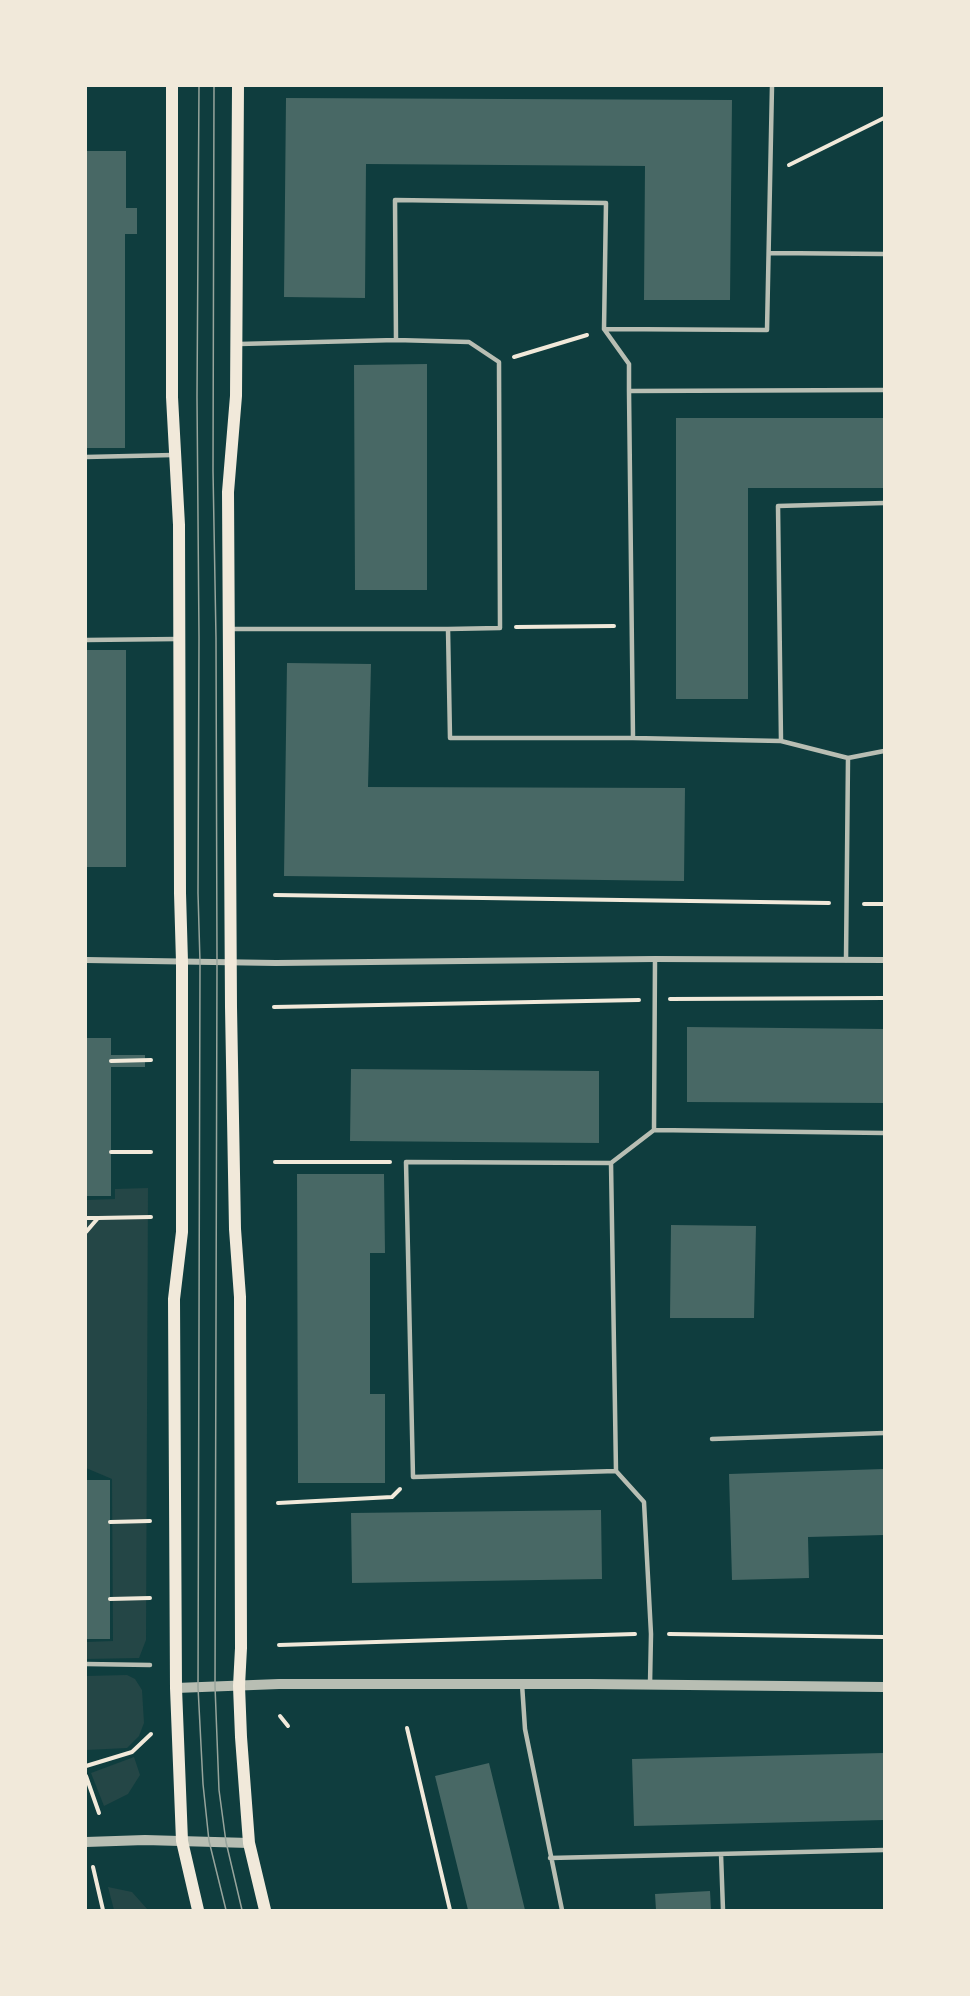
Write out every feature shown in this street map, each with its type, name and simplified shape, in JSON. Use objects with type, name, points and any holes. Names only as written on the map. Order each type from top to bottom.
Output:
[{"type":"main road","points":[[172,86],[172,397],[180,525],[182,962],[182,1232],[174,1299],[176,1688],[182,1841],[198,1911]]},
{"type":"main road","points":[[238,86],[236,396],[228,492],[231,962],[235,1229],[240,1297],[241,1648],[239,1686],[249,1843],[265,1911]]},
{"type":"street","points":[[86,960],[182,962],[885,960]]},
{"type":"street","points":[[176,1688],[522,1684],[885,1687]]},
{"type":"street","points":[[86,1842],[249,1843]]},
{"type":"lane","points":[[604,330],[767,330],[772,86]]},
{"type":"lane","points":[[396,340],[395,200],[606,204],[604,330],[629,364],[633,738]]},
{"type":"lane","points":[[770,253],[885,254]]},
{"type":"lane","points":[[229,629],[500,628],[499,362],[469,342],[396,340],[236,344]]},
{"type":"lane","points":[[629,391],[885,390]]},
{"type":"lane","points":[[86,457],[176,455]]},
{"type":"lane","points":[[781,741],[778,506],[885,503]]},
{"type":"lane","points":[[448,629],[450,738],[781,741],[848,758],[885,751]]},
{"type":"lane","points":[[86,640],[180,639]]},
{"type":"lane","points":[[846,960],[848,758]]},
{"type":"lane","points":[[654,1130],[656,959]]},
{"type":"lane","points":[[616,1471],[413,1476],[406,1162],[611,1163],[654,1130],[885,1133]]},
{"type":"lane","points":[[611,1163],[616,1471],[644,1502],[651,1634],[650,1684]]},
{"type":"lane","points":[[712,1439],[885,1433]]},
{"type":"lane","points":[[86,1664],[150,1665]]},
{"type":"lane","points":[[522,1684],[525,1730],[562,1911]]},
{"type":"lane","points":[[550,1858],[885,1850]]},
{"type":"lane","points":[[721,1854],[723,1911]]},
{"type":"path","points":[[769,174],[885,118]]},
{"type":"path","points":[[499,362],[604,330]]},
{"type":"path","points":[[500,628],[632,626]]},
{"type":"path","points":[[275,895],[885,904]]},
{"type":"path","points":[[274,1007],[885,998]]},
{"type":"path","points":[[111,1061],[151,1060]]},
{"type":"path","points":[[111,1152],[151,1152]]},
{"type":"path","points":[[275,1162],[406,1162]]},
{"type":"path","points":[[86,1218],[151,1217]]},
{"type":"path","points":[[86,1232],[98,1218]]},
{"type":"path","points":[[278,1503],[392,1497],[413,1476]]},
{"type":"path","points":[[110,1522],[150,1521]]},
{"type":"path","points":[[110,1599],[150,1598]]},
{"type":"path","points":[[279,1645],[651,1634],[885,1637]]},
{"type":"path","points":[[280,1716],[288,1726]]},
{"type":"path","points":[[407,1728],[450,1911]]},
{"type":"path","points":[[86,1766],[132,1752],[151,1734]]},
{"type":"path","points":[[86,1776],[99,1814]]},
{"type":"path","points":[[93,1867],[103,1911]]},
{"type":"shaded area","points":[[148,1188],[146,1640],[139,1658],[86,1659],[86,1642],[113,1641],[112,1479],[86,1468],[86,1200],[115,1199],[115,1189]]},
{"type":"shaded area","points":[[127,1675],[135,1679],[142,1690],[144,1723],[139,1736],[127,1748],[86,1750],[86,1676]]},
{"type":"shaded area","points":[[134,1757],[140,1775],[128,1794],[104,1806],[91,1773]]},
{"type":"shaded area","points":[[108,1887],[132,1892],[148,1910],[114,1910]]},
{"type":"building","points":[[286,98],[732,100],[730,300],[644,300],[645,166],[366,164],[365,298],[284,297]]},
{"type":"building","points":[[86,151],[126,151],[126,208],[137,208],[137,234],[125,234],[125,448],[86,448]]},
{"type":"building","points":[[427,364],[427,590],[355,590],[354,365]]},
{"type":"building","points":[[676,418],[884,418],[884,488],[748,488],[748,699],[676,699]]},
{"type":"building","points":[[86,650],[126,650],[126,867],[86,867]]},
{"type":"building","points":[[287,663],[371,664],[368,787],[685,788],[684,881],[284,876]]},
{"type":"building","points":[[687,1027],[884,1029],[884,1103],[687,1102]]},
{"type":"building","points":[[86,1038],[111,1038],[111,1055],[145,1055],[145,1067],[111,1067],[111,1196],[86,1196]]},
{"type":"building","points":[[351,1069],[599,1071],[599,1143],[350,1141]]},
{"type":"building","points":[[297,1174],[384,1174],[385,1253],[370,1253],[370,1394],[385,1394],[385,1483],[298,1483]]},
{"type":"building","points":[[671,1225],[756,1226],[754,1318],[670,1318]]},
{"type":"building","points":[[884,1469],[884,1535],[808,1537],[809,1578],[732,1580],[729,1474]]},
{"type":"building","points":[[86,1480],[110,1480],[110,1639],[86,1639]]},
{"type":"building","points":[[601,1510],[602,1579],[352,1583],[351,1513]]},
{"type":"building","points":[[884,1753],[884,1820],[634,1826],[632,1759]]},
{"type":"building","points":[[489,1763],[525,1910],[468,1910],[435,1776]]},
{"type":"building","points":[[710,1891],[711,1910],[656,1910],[655,1894]]},
{"type":"tram line","points":[[199,86],[197,397],[200,962],[198,1687],[203,1784],[209,1841],[226,1910]]},
{"type":"tram line","points":[[214,86],[213,471],[217,962],[215,1686],[219,1790],[226,1842],[242,1910]]}]
